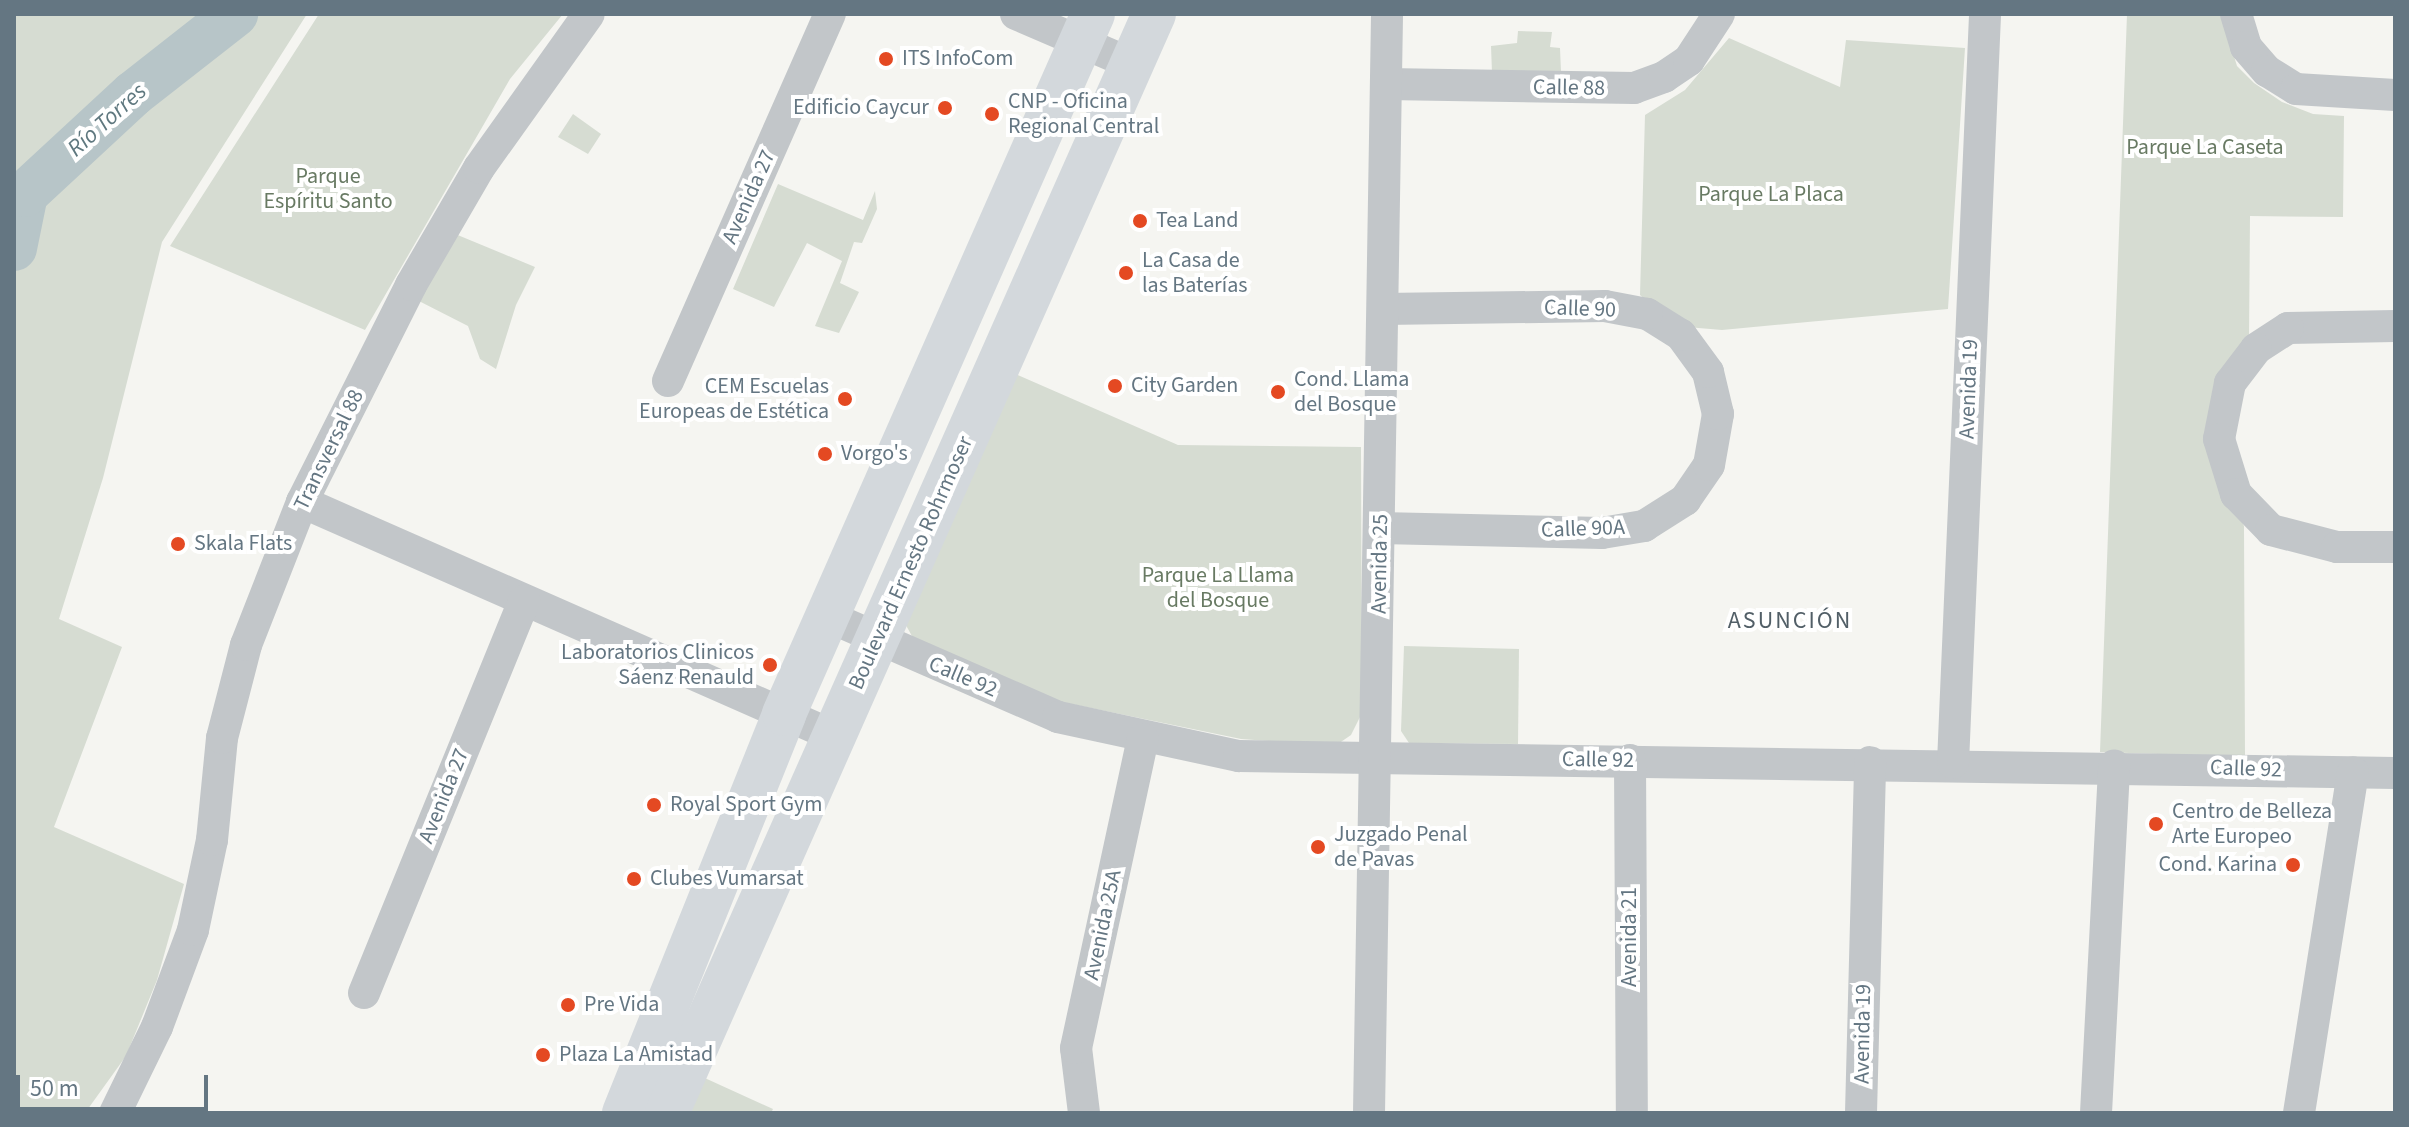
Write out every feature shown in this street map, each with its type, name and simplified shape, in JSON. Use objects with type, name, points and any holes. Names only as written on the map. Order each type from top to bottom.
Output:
[{"type":"main road","name":"Boulevard Ernesto Rohrmoser","points":[[667,1113],[1154,14]]},
{"type":"main road","points":[[624,1113],[784,714],[1086,28]]},
{"type":"street","name":"Transversal 88","points":[[115,1113],[157,1027],[193,930],[212,840],[222,738],[246,645],[302,502],[411,285],[479,168],[589,14]]},
{"type":"street","name":"Avenida 27","points":[[668,381],[830,14]]},
{"type":"street","points":[[1016,14],[1086,28],[1132,64]]},
{"type":"street","name":"Avenida 25","points":[[1369,1113],[1387,14]]},
{"type":"street","name":"Calle 88","points":[[1386,84],[1634,88],[1664,77],[1689,60],[1719,14]]},
{"type":"street","name":"Avenida 19","points":[[1953,763],[1985,14]]},
{"type":"street","points":[[2236,14],[2246,47],[2267,71],[2296,89],[2395,95]]},
{"type":"street","name":"Calle 90","points":[[1383,309],[1605,306],[1647,314],[1681,335],[1708,372],[1718,414]]},
{"type":"street","points":[[2395,326],[2288,328],[2256,349],[2230,383],[2219,439],[2236,494],[2271,530],[2337,547],[2395,547]]},
{"type":"street","name":"Calle 90A","points":[[1380,528],[1602,533],[1644,526],[1685,500],[1709,465],[1718,414]]},
{"type":"street","points":[[302,502],[834,736]]},
{"type":"street","name":"Avenida 27","points":[[364,993],[524,600]]},
{"type":"street","name":"Calle 92","points":[[827,616],[1058,717],[1143,739],[1239,756],[2114,765],[2395,773]]},
{"type":"street","name":"Avenida 25A","points":[[1084,1113],[1076,1048],[1143,739]]},
{"type":"street","name":"Avenida 21","points":[[1630,760],[1632,1113]]},
{"type":"street","name":"Avenida 19","points":[[1861,1113],[1870,762]]},
{"type":"street","points":[[2096,1113],[2114,765]]},
{"type":"street","points":[[2299,1113],[2353,772]]},
{"type":"green space","points":[[14,14],[307,14],[162,242],[103,478],[59,619],[122,647],[54,827],[184,884],[157,980],[126,1056],[85,1113],[14,1113]]},
{"type":"green space","name":"Parque Espíritu Santo","points":[[319,14],[563,14],[510,79],[365,330],[170,246]]},
{"type":"green space","name":"Parque La Caseta","points":[[2127,14],[2221,14],[2237,66],[2254,83],[2282,102],[2313,114],[2344,116],[2343,217],[2250,216],[2249,342],[2221,476],[2244,526],[2245,757],[2100,752]]},
{"type":"green space","points":[[1518,31],[1552,32],[1550,47],[1560,48],[1561,72],[1492,73],[1491,46],[1517,43]]},
{"type":"green space","name":"Parque La Placa","points":[[1729,38],[1840,87],[1846,40],[1965,48],[1948,309],[1722,330],[1675,326],[1640,295],[1645,115],[1685,90]]},
{"type":"green space","points":[[573,114],[601,134],[588,154],[558,137]]},
{"type":"green space","points":[[778,184],[863,220],[875,191],[877,209],[862,243],[854,242],[840,283],[859,292],[839,333],[815,326],[842,261],[807,243],[774,307],[733,289]]},
{"type":"green space","points":[[448,231],[535,267],[516,305],[496,369],[480,359],[468,326],[413,298]]},
{"type":"green space","name":"Parque La Llama del Bosque","points":[[1011,372],[1178,445],[1361,447],[1362,713],[1351,735],[1335,746],[1241,739],[1057,701],[913,638],[902,618]]},
{"type":"green space","points":[[1404,646],[1519,649],[1518,744],[1409,743],[1401,731]]},
{"type":"green space","points":[[696,1074],[773,1109],[771,1113],[682,1113]]},
{"type":"waterway","name":"Río Torres","points":[[14,248],[25,194],[133,94],[235,14]]},
{"type":"place","name":"ITS InfoCom","points":[[886,59]]},
{"type":"place","name":"Edificio Caycur","points":[[945,108]]},
{"type":"place","name":"CNP - Oficina Regional Central","points":[[992,114]]},
{"type":"place","name":"Tea Land","points":[[1140,221]]},
{"type":"place","name":"La Casa de las Baterías","points":[[1126,273]]},
{"type":"place","name":"City Garden","points":[[1115,386]]},
{"type":"place","name":"Cond. Llama del Bosque","points":[[1278,392]]},
{"type":"place","name":"CEM Escuelas Europeas de Estética","points":[[845,399]]},
{"type":"place","name":"Vorgo's","points":[[825,454]]},
{"type":"place","name":"Skala Flats","points":[[178,544]]},
{"type":"place","name":"Laboratorios Clinicos Sáenz Renauld","points":[[770,665]]},
{"type":"place","name":"Royal Sport Gym","points":[[654,805]]},
{"type":"place","name":"Centro de Belleza Arte Europeo","points":[[2156,824]]},
{"type":"place","name":"Juzgado Penal de Pavas","points":[[1318,847]]},
{"type":"place","name":"Cond. Karina","points":[[2293,865]]},
{"type":"place","name":"Clubes Vumarsat","points":[[634,879]]},
{"type":"place","name":"Pre Vida","points":[[568,1005]]},
{"type":"place","name":"Plaza La Amistad","points":[[543,1055]]},
{"type":"district","name":"ASUNCIÓN","points":[[1790,621]]}]
